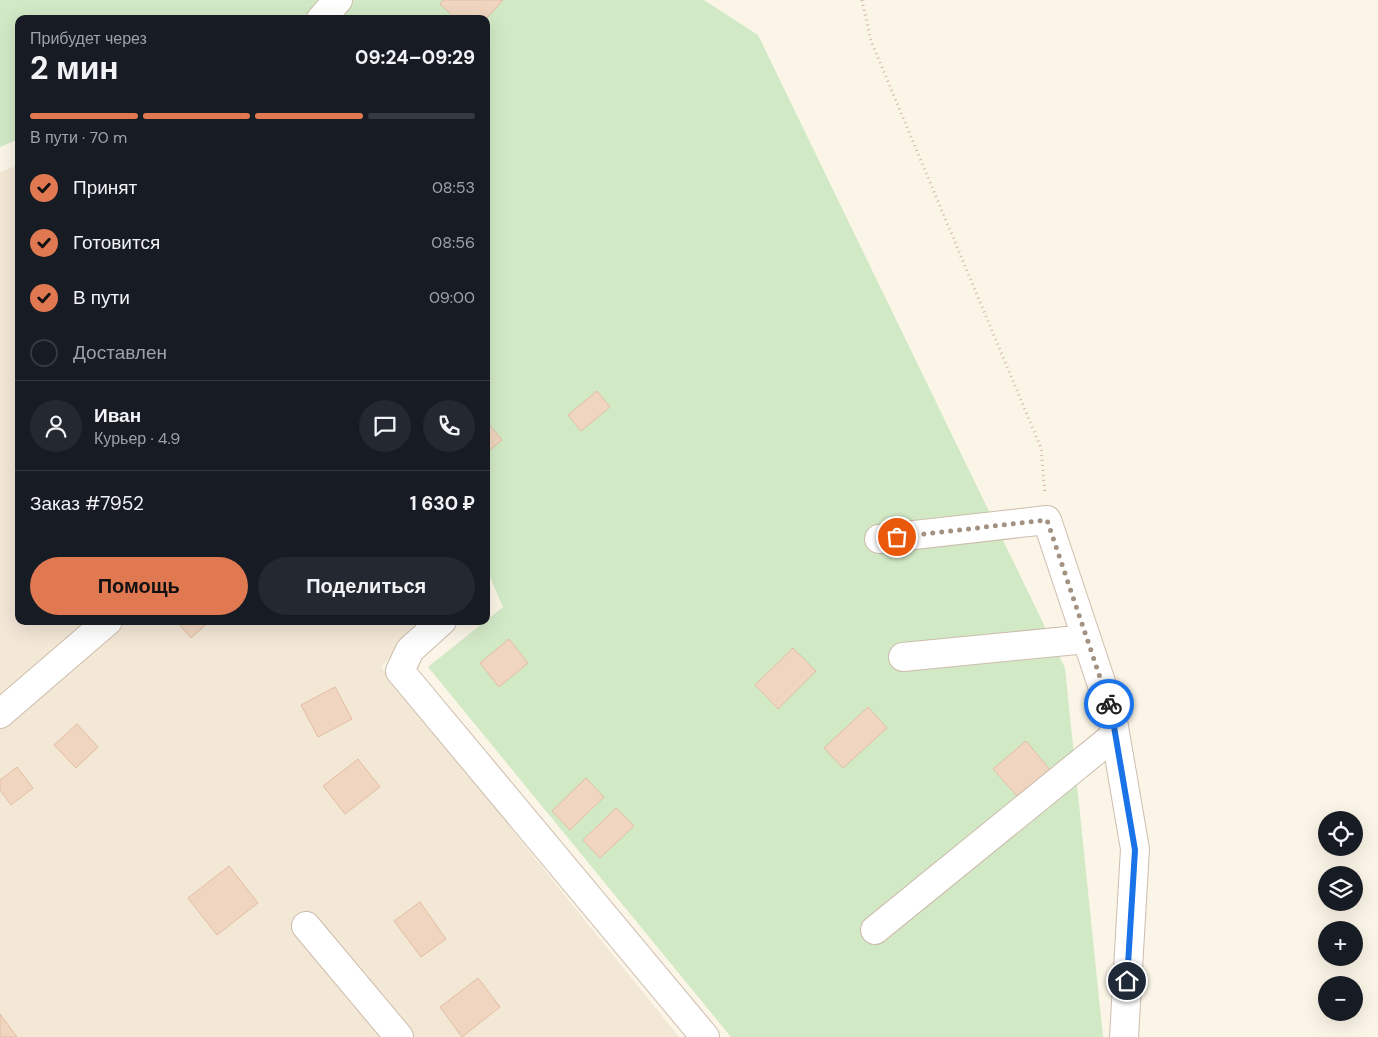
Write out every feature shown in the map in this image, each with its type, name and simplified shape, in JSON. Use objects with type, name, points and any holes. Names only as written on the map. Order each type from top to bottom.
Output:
[{"type":"street","points":[[324,15],[338,0]]},
{"type":"street","points":[[878,540],[1047,520],[1112,715],[1135,850],[1124,1037]]},
{"type":"street","points":[[0,714],[103,625]]},
{"type":"street","points":[[438,625],[410,650],[400,671],[706,1037]]},
{"type":"street","points":[[903,657],[1087,639]]},
{"type":"street","points":[[875,930],[1115,735]]},
{"type":"street","points":[[306,926],[399,1037]]},
{"type":"path","points":[[862,0],[871,41],[1041,448],[1047,520]]},
{"type":"shaded area","points":[[15,166],[15,625],[422,625],[381,667],[679,1037],[0,1037],[0,172]]},
{"type":"green space","points":[[0,0],[704,0],[758,35],[1065,668],[1103,1037],[731,1037],[428,667],[480,625],[490,625],[490,617],[503,607],[490,577],[490,15],[15,15],[15,141],[0,147]]},
{"type":"building","points":[[443,0],[503,0],[490,15],[452,15],[440,4]]},
{"type":"building","points":[[597,391],[610,407],[581,431],[568,415]]},
{"type":"building","points":[[490,426],[502,440],[490,450]]},
{"type":"building","points":[[180,625],[206,625],[191,638]]},
{"type":"building","points":[[509,639],[528,663],[499,687],[480,663]]},
{"type":"building","points":[[793,648],[816,671],[778,709],[755,685]]},
{"type":"building","points":[[335,687],[352,719],[318,737],[301,705]]},
{"type":"building","points":[[868,707],[887,728],[843,768],[824,748]]},
{"type":"building","points":[[77,724],[98,747],[76,768],[54,745]]},
{"type":"building","points":[[1026,741],[1051,771],[1019,798],[993,769]]},
{"type":"building","points":[[358,759],[380,787],[345,814],[323,786]]},
{"type":"building","points":[[17,767],[33,788],[11,805],[0,790],[0,780]]},
{"type":"building","points":[[586,778],[604,797],[570,830],[552,811]]},
{"type":"building","points":[[616,808],[634,826],[600,858],[583,840]]},
{"type":"building","points":[[229,866],[258,903],[217,935],[188,898]]},
{"type":"building","points":[[420,902],[446,939],[421,957],[394,921]]},
{"type":"building","points":[[478,978],[500,1007],[462,1037],[440,1007]]},
{"type":"building","points":[[0,1014],[17,1037],[0,1037]]},
{"type":"way so far","points":[[897,537],[1047,520],[1109,704]]},
{"type":"route","points":[[1109,704],[1135,850],[1127,981]]}]
